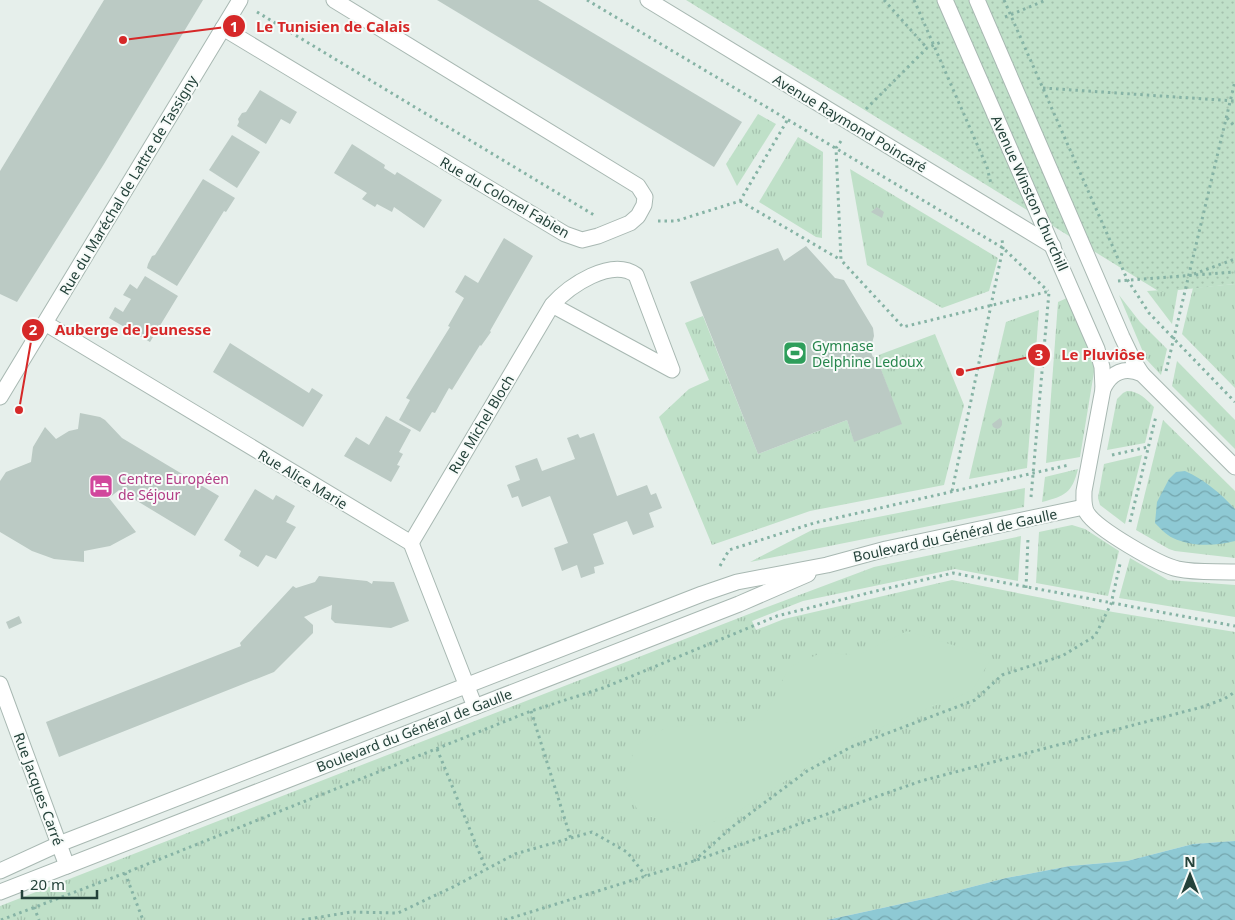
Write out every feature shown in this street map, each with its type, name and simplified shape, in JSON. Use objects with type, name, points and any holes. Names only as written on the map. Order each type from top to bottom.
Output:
[{"type":"street","name":"Rue du Maréchal de Lattre de Tassigny","points":[[0,396],[240,0]]},
{"type":"street","points":[[334,0],[638,186],[645,197],[644,205],[638,216],[623,225]]},
{"type":"street","name":"Avenue Raymond Poincaré","points":[[648,0],[1053,246]]},
{"type":"street","name":"Avenue Winston Churchill","points":[[945,0],[1053,246],[1097,349],[1102,367],[1103,389],[1084,491],[1084,507]]},
{"type":"street","name":"Avenue Winston Churchill","points":[[977,0],[1133,360],[1142,374],[1235,468]]},
{"type":"street","name":"Rue du Colonel Fabien","points":[[223,28],[564,234],[582,240],[598,236],[623,225]]},
{"type":"street","name":"Rue Michel Bloch","points":[[411,542],[552,305],[575,284],[610,269],[621,268],[629,270],[636,276],[672,370],[552,305]]},
{"type":"street","name":"Rue Alice Marie","points":[[44,324],[411,542]]},
{"type":"street","points":[[1103,389],[1110,377],[1116,373],[1129,370],[1142,374]]},
{"type":"street","points":[[1084,507],[1094,522],[1169,566],[1179,570],[1235,572]]},
{"type":"street","name":"Boulevard du Général de Gaulle","points":[[0,870],[59,844],[737,582],[827,565],[886,549],[1084,507]]},
{"type":"street","points":[[411,542],[475,707]]},
{"type":"street","name":"Boulevard du Général de Gaulle","points":[[0,892],[761,595],[827,565]]},
{"type":"street","name":"Rue Jacques Carré","points":[[0,684],[67,866]]},
{"type":"path","points":[[240,0],[623,225],[676,221],[740,202],[788,120]]},
{"type":"path","points":[[587,0],[1003,248],[1049,292]]},
{"type":"path","points":[[884,0],[927,48]]},
{"type":"path","name":"Avenue Winston Churchill","points":[[914,0],[987,167]]},
{"type":"path","points":[[1004,0],[1127,279],[1148,313],[1235,402]]},
{"type":"path","points":[[987,23],[1046,0]]},
{"type":"path","points":[[841,260],[836,148],[852,123],[927,48],[960,34]]},
{"type":"path","points":[[694,861],[732,827],[807,771],[851,747],[975,700],[1002,675],[1062,656],[1095,636],[1111,604],[1172,339],[1227,117],[1233,100],[1235,81]]},
{"type":"path","points":[[1043,88],[1233,100]]},
{"type":"path","points":[[1227,117],[1235,127]]},
{"type":"path","points":[[740,202],[841,260],[903,327],[1049,292]]},
{"type":"path","points":[[952,491],[1003,248]]},
{"type":"path","points":[[1189,276],[1235,259]]},
{"type":"path","points":[[1127,279],[1235,272]]},
{"type":"path","points":[[1026,588],[1029,519],[1049,292]]},
{"type":"path","points":[[702,594],[730,550],[814,523],[1148,447]]},
{"type":"path","points":[[1,920],[125,873],[531,711],[603,688],[777,616],[870,592],[953,573],[1235,626]]},
{"type":"path","points":[[505,920],[694,861],[921,781],[1202,706],[1224,699],[1235,692]]},
{"type":"path","points":[[531,711],[571,839]]},
{"type":"path","points":[[437,749],[486,869]]},
{"type":"path","points":[[302,920],[351,912],[398,914],[515,854],[592,832],[628,852],[646,876]]},
{"type":"path","points":[[125,873],[143,920]]},
{"type":"path","points":[[34,907],[39,920]]},
{"type":"green space","points":[[686,0],[1235,0],[1235,284],[1160,292]]},
{"type":"green space","points":[[758,114],[776,124],[737,186],[726,164]]},
{"type":"green space","points":[[798,137],[823,152],[822,238],[816,237],[759,202]]},
{"type":"green space","points":[[850,169],[998,258],[989,291],[942,308],[867,265]]},
{"type":"green space","points":[[1235,284],[1235,388],[1182,334],[1193,288]]},
{"type":"green space","points":[[1178,289],[1172,324],[1147,291]]},
{"type":"green space","points":[[1119,295],[1140,322],[1167,349],[1161,375],[1146,359]]},
{"type":"green space","points":[[1067,298],[1091,351],[1094,372],[1080,457],[1046,463],[1058,302]]},
{"type":"green space","points":[[1039,310],[1027,468],[969,479],[1006,322]]},
{"type":"green space","points":[[703,316],[758,454],[847,420],[854,441],[901,424],[876,356],[935,334],[964,405],[944,485],[810,511],[712,545],[659,417],[689,389],[709,380],[685,323]]},
{"type":"green space","points":[[1177,361],[1235,420],[1235,449],[1172,386]]},
{"type":"green space","points":[[1127,391],[1139,394],[1154,407],[1145,443],[1107,450],[1117,399]]},
{"type":"green space","points":[[1163,420],[1235,491],[1235,558],[1175,551],[1136,530]]},
{"type":"green space","points":[[1142,455],[1125,524],[1100,505],[1098,498],[1104,464]]},
{"type":"green space","points":[[1078,469],[1073,483],[1066,492],[1056,498],[1042,502],[1045,477]]},
{"type":"green space","points":[[1025,488],[1024,507],[750,562],[812,530]]},
{"type":"green space","points":[[1072,525],[1085,529],[1119,551],[1108,596],[1036,583],[1039,532]]},
{"type":"green space","points":[[1021,536],[1018,581],[955,569],[803,601],[752,621],[756,630],[784,619],[952,580],[1113,612],[1235,632],[1235,841],[1193,844],[1127,861],[1070,866],[1006,878],[933,897],[827,920],[0,920],[0,906],[749,614],[874,567]]},
{"type":"green space","points":[[1130,558],[1168,580],[1235,585],[1235,617],[1119,598]]},
{"type":"green space","points":[[907,631],[992,657],[972,691],[851,739],[729,817],[699,826],[640,815],[626,787],[634,747],[667,727],[763,720],[789,667],[821,653],[858,655]]},
{"type":"water","points":[[1185,471],[1212,487],[1235,509],[1235,541],[1212,545],[1188,543],[1170,537],[1155,523],[1157,502],[1169,479],[1176,472]]},
{"type":"water","points":[[1235,841],[1235,920],[827,920],[933,897],[1006,878],[1070,866],[1127,861],[1193,844]]},
{"type":"building","points":[[104,0],[203,0],[104,164],[17,302],[0,294],[0,171]]},
{"type":"building","points":[[437,0],[538,0],[742,122],[714,167]]},
{"type":"building","points":[[260,90],[297,112],[290,124],[281,119],[266,144],[237,126],[238,119],[242,113],[246,112]]},
{"type":"building","points":[[232,135],[260,152],[237,188],[209,170]]},
{"type":"building","points":[[352,144],[385,165],[384,168],[395,175],[397,172],[442,200],[424,228],[394,207],[392,212],[377,204],[375,207],[362,199],[367,193],[334,173]]},
{"type":"building","points":[[203,179],[235,198],[226,212],[224,211],[177,286],[147,268],[152,256],[155,255]]},
{"type":"building","points":[[877,207],[884,212],[882,218],[871,212]]},
{"type":"building","points":[[504,238],[533,256],[491,332],[480,345],[452,390],[449,388],[435,413],[432,412],[420,432],[399,420],[410,400],[406,398],[450,327],[448,326],[464,298],[455,292],[465,275],[478,283]]},
{"type":"building","name":"Gymnase Delphine Ledoux","points":[[806,246],[835,278],[844,280],[873,328],[874,336],[870,350],[873,357],[876,356],[902,424],[854,442],[847,420],[758,454],[690,282],[778,248],[784,261]]},
{"type":"building","points":[[145,276],[178,296],[150,342],[109,318],[115,307],[123,312],[131,299],[123,295],[130,284],[137,289]]},
{"type":"building","points":[[230,343],[309,393],[312,388],[323,395],[303,427],[213,372]]},
{"type":"building","name":"Centre Européen de Séjour","points":[[80,413],[100,417],[122,438],[219,496],[195,536],[119,490],[109,498],[136,532],[110,546],[84,551],[84,562],[54,559],[32,551],[0,532],[0,481],[6,472],[31,462],[33,447],[45,427],[56,439],[69,431],[78,429]]},
{"type":"building","points":[[386,416],[411,430],[399,452],[403,454],[397,465],[400,466],[391,482],[344,456],[356,437],[369,445]]},
{"type":"building","points":[[1000,418],[1002,425],[1000,428],[993,427],[992,424]]},
{"type":"building","points":[[594,433],[617,496],[647,485],[651,495],[656,493],[662,508],[649,513],[654,527],[633,535],[627,521],[593,534],[604,564],[594,567],[595,573],[581,578],[577,565],[562,571],[554,548],[568,543],[550,496],[522,507],[518,496],[512,498],[507,485],[520,480],[515,466],[537,458],[542,471],[575,459],[567,438],[578,434],[580,438]]},
{"type":"building","points":[[255,489],[273,500],[276,495],[295,506],[286,522],[296,527],[276,559],[266,555],[258,567],[239,556],[241,551],[224,540]]},
{"type":"building","points":[[319,576],[367,581],[372,584],[373,581],[394,582],[409,621],[391,628],[335,623],[331,619],[332,605],[304,617],[313,625],[313,633],[274,672],[59,757],[46,722],[241,646],[240,643],[293,586],[296,588],[315,582]]},
{"type":"building","points":[[19,616],[22,623],[9,629],[6,622]]},
{"type":"place","name":"Le Tunisien de Calais","points":[[123,40]]},
{"type":"place","name":"Gymnase Delphine Ledoux","points":[[795,353]]},
{"type":"place","name":"Le Pluviôse","points":[[960,372]]},
{"type":"place","name":"Auberge de Jeunesse","points":[[19,410]]},
{"type":"place","name":"Centre Européen de Séjour","points":[[101,486]]}]
